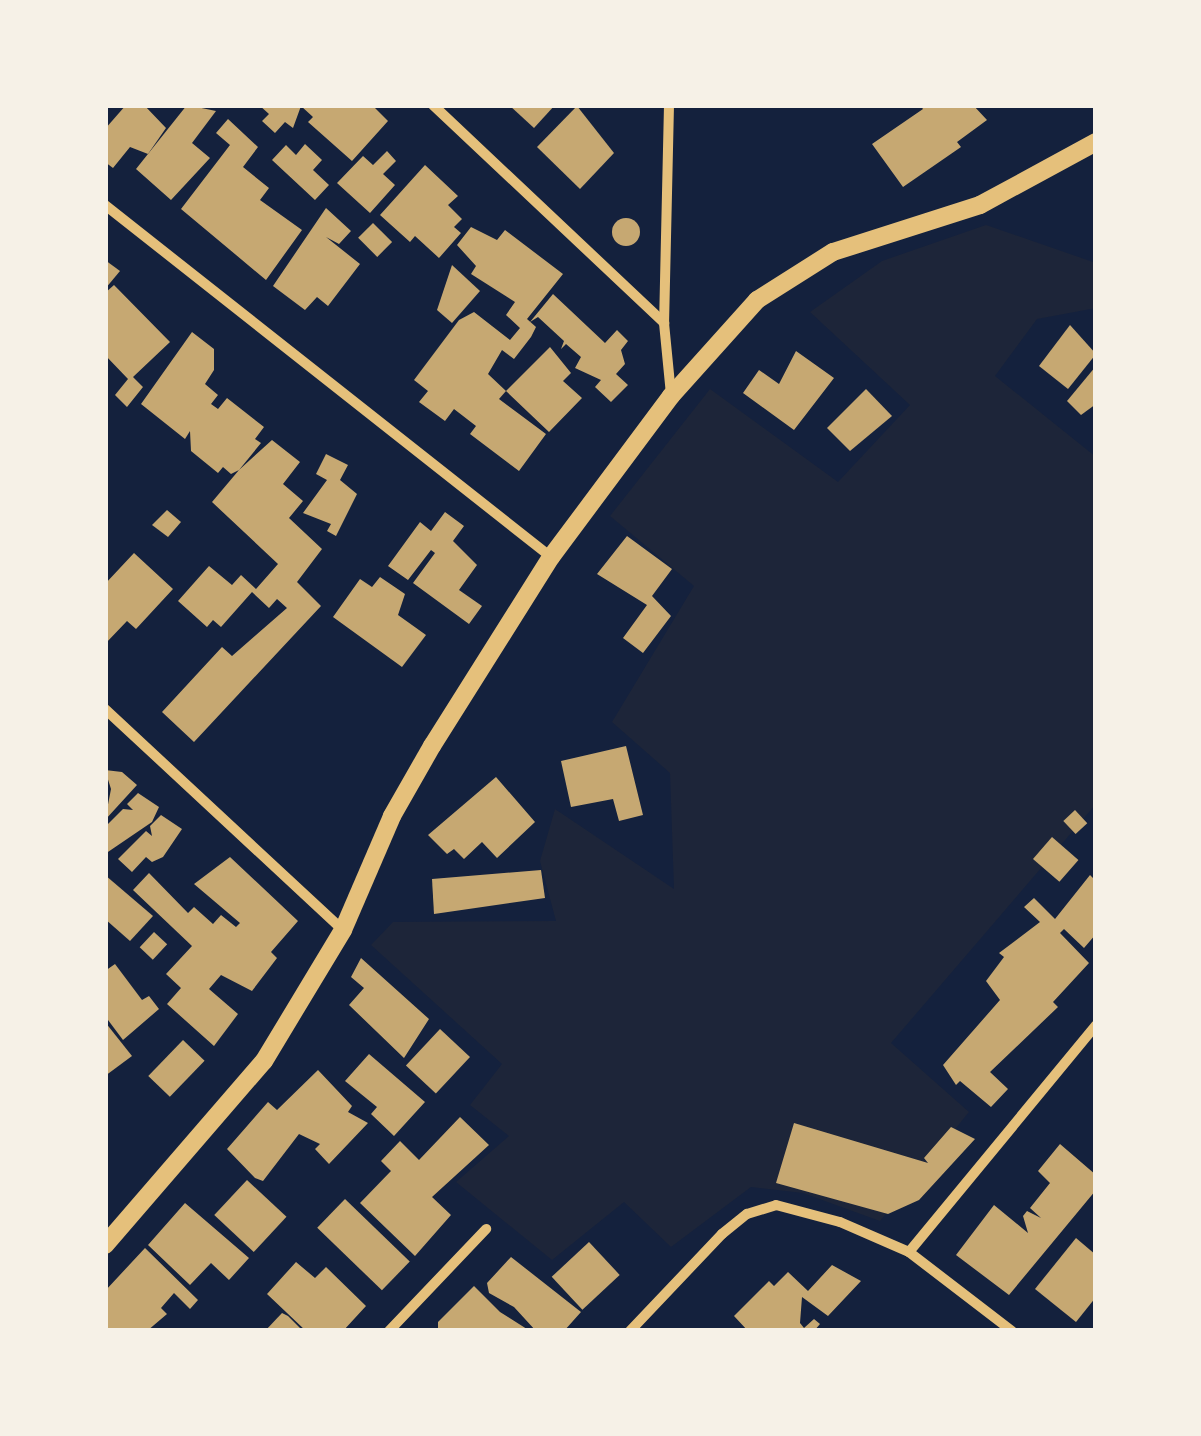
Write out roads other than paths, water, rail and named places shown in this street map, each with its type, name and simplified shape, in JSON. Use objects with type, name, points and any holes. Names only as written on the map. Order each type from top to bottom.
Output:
[{"type":"street","points":[[433,105],[664,323]]},
{"type":"street","points":[[669,105],[664,323],[671,396]]},
{"type":"street","points":[[105,1245],[264,1062],[343,930],[400,802],[551,556],[671,396],[757,300],[791,274],[833,252],[980,206],[1096,142]]},
{"type":"street","points":[[105,204],[551,556]]},
{"type":"street","points":[[105,709],[343,930]]},
{"type":"street","points":[[910,1252],[1096,1025]]},
{"type":"street","points":[[630,1331],[722,1234],[747,1214],[776,1204],[910,1252],[1012,1331]]},
{"type":"street","points":[[389,1331],[486,1229]]}]
